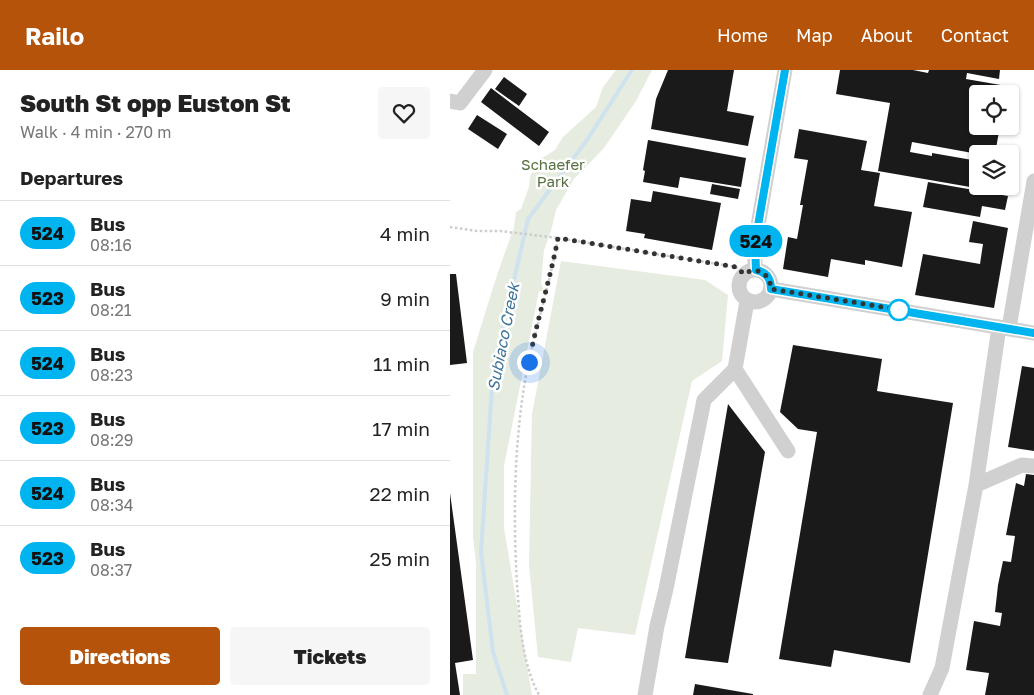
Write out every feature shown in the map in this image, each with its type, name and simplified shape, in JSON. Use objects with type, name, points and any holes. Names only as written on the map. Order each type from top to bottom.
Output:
[{"type":"street","points":[[450,101],[460,103],[485,70]]},
{"type":"street","points":[[750,272],[785,70]]},
{"type":"street","points":[[930,695],[942,668],[1004,327],[1034,181]]},
{"type":"street","points":[[761,271],[768,276],[771,289],[764,300],[758,303],[747,301],[738,290],[739,281],[750,272],[761,271]]},
{"type":"street","points":[[771,289],[1034,333]]},
{"type":"street","points":[[645,695],[657,626],[704,400],[735,369],[747,301]]},
{"type":"street","points":[[735,369],[788,452]]},
{"type":"street","points":[[976,485],[1022,465],[1034,466]]},
{"type":"path","points":[[450,227],[558,238],[736,267],[750,272]]},
{"type":"path","points":[[539,695],[527,665],[523,646],[515,554],[514,496],[522,400],[531,348],[558,238]]},
{"type":"green space","name":"Schaefer Park","points":[[616,70],[652,70],[636,101],[604,148],[574,179],[556,210],[544,250],[541,283],[544,291],[539,291],[504,466],[504,528],[532,695],[463,695],[463,674],[476,674],[476,564],[473,537],[473,352],[514,227],[516,212],[521,209],[529,187],[530,177],[539,160],[555,150],[563,137],[596,107],[603,87]]},
{"type":"green space","points":[[561,261],[705,280],[728,295],[722,361],[692,381],[635,635],[578,628],[571,662],[538,657],[529,565],[532,414]]},
{"type":"building","points":[[668,70],[734,70],[727,111],[754,116],[748,146],[651,129],[656,99]]},
{"type":"building","points":[[840,70],[913,70],[928,73],[929,70],[1000,70],[999,79],[967,73],[966,79],[1001,85],[969,85],[969,135],[998,135],[997,145],[969,145],[969,152],[912,142],[910,152],[932,156],[932,153],[969,159],[969,187],[878,171],[890,103],[836,94]]},
{"type":"building","points":[[504,77],[527,94],[519,106],[495,89]]},
{"type":"building","points":[[491,88],[549,132],[539,146],[481,102]]},
{"type":"building","points":[[477,115],[507,134],[498,149],[468,129]]},
{"type":"building","points":[[799,129],[867,141],[861,170],[880,173],[874,206],[912,212],[902,267],[865,260],[865,265],[831,259],[828,277],[783,269],[788,237],[797,239],[803,205],[800,205],[808,160],[794,158]]},
{"type":"building","points":[[648,140],[746,158],[741,187],[680,177],[678,188],[643,182]]},
{"type":"building","points":[[928,182],[969,189],[969,195],[1008,196],[1005,210],[982,206],[980,217],[923,207]]},
{"type":"building","points":[[712,184],[740,189],[738,199],[710,194]]},
{"type":"building","points":[[653,191],[721,203],[712,250],[644,238],[645,234],[626,231],[631,199],[651,202]]},
{"type":"building","points":[[973,221],[1008,228],[994,308],[915,295],[923,254],[980,264],[983,244],[969,242]]},
{"type":"building","points":[[450,274],[456,274],[467,363],[450,365]]},
{"type":"building","points":[[793,345],[882,359],[877,391],[953,403],[910,663],[834,650],[831,667],[779,659],[817,432],[798,429],[780,412]]},
{"type":"building","points":[[1022,366],[1034,368],[1034,451],[1008,447]]},
{"type":"building","points":[[728,404],[765,452],[728,663],[685,658]]},
{"type":"building","points":[[1026,474],[1034,475],[1034,695],[985,695],[989,673],[966,670],[974,621],[1000,626],[1002,613],[995,612],[998,585],[1003,561],[1011,562],[1015,536],[1006,535],[1016,483],[1024,486]]},
{"type":"building","points":[[450,493],[473,660],[455,663],[460,695],[450,695]]},
{"type":"building","points":[[695,684],[753,694],[753,695],[693,695]]},
{"type":"waterway","name":"Subiaco Creek","points":[[507,695],[493,652],[481,552],[493,372],[528,219],[587,140],[632,70]]},
{"type":"bus line","name":"524","points":[[785,70],[755,243],[756,270],[768,276],[771,282],[771,289],[1034,333]]},
{"type":"route","points":[[529,362],[558,238],[736,267],[744,274],[748,271],[761,271],[768,276],[771,282],[771,289],[908,311],[899,310]]}]
